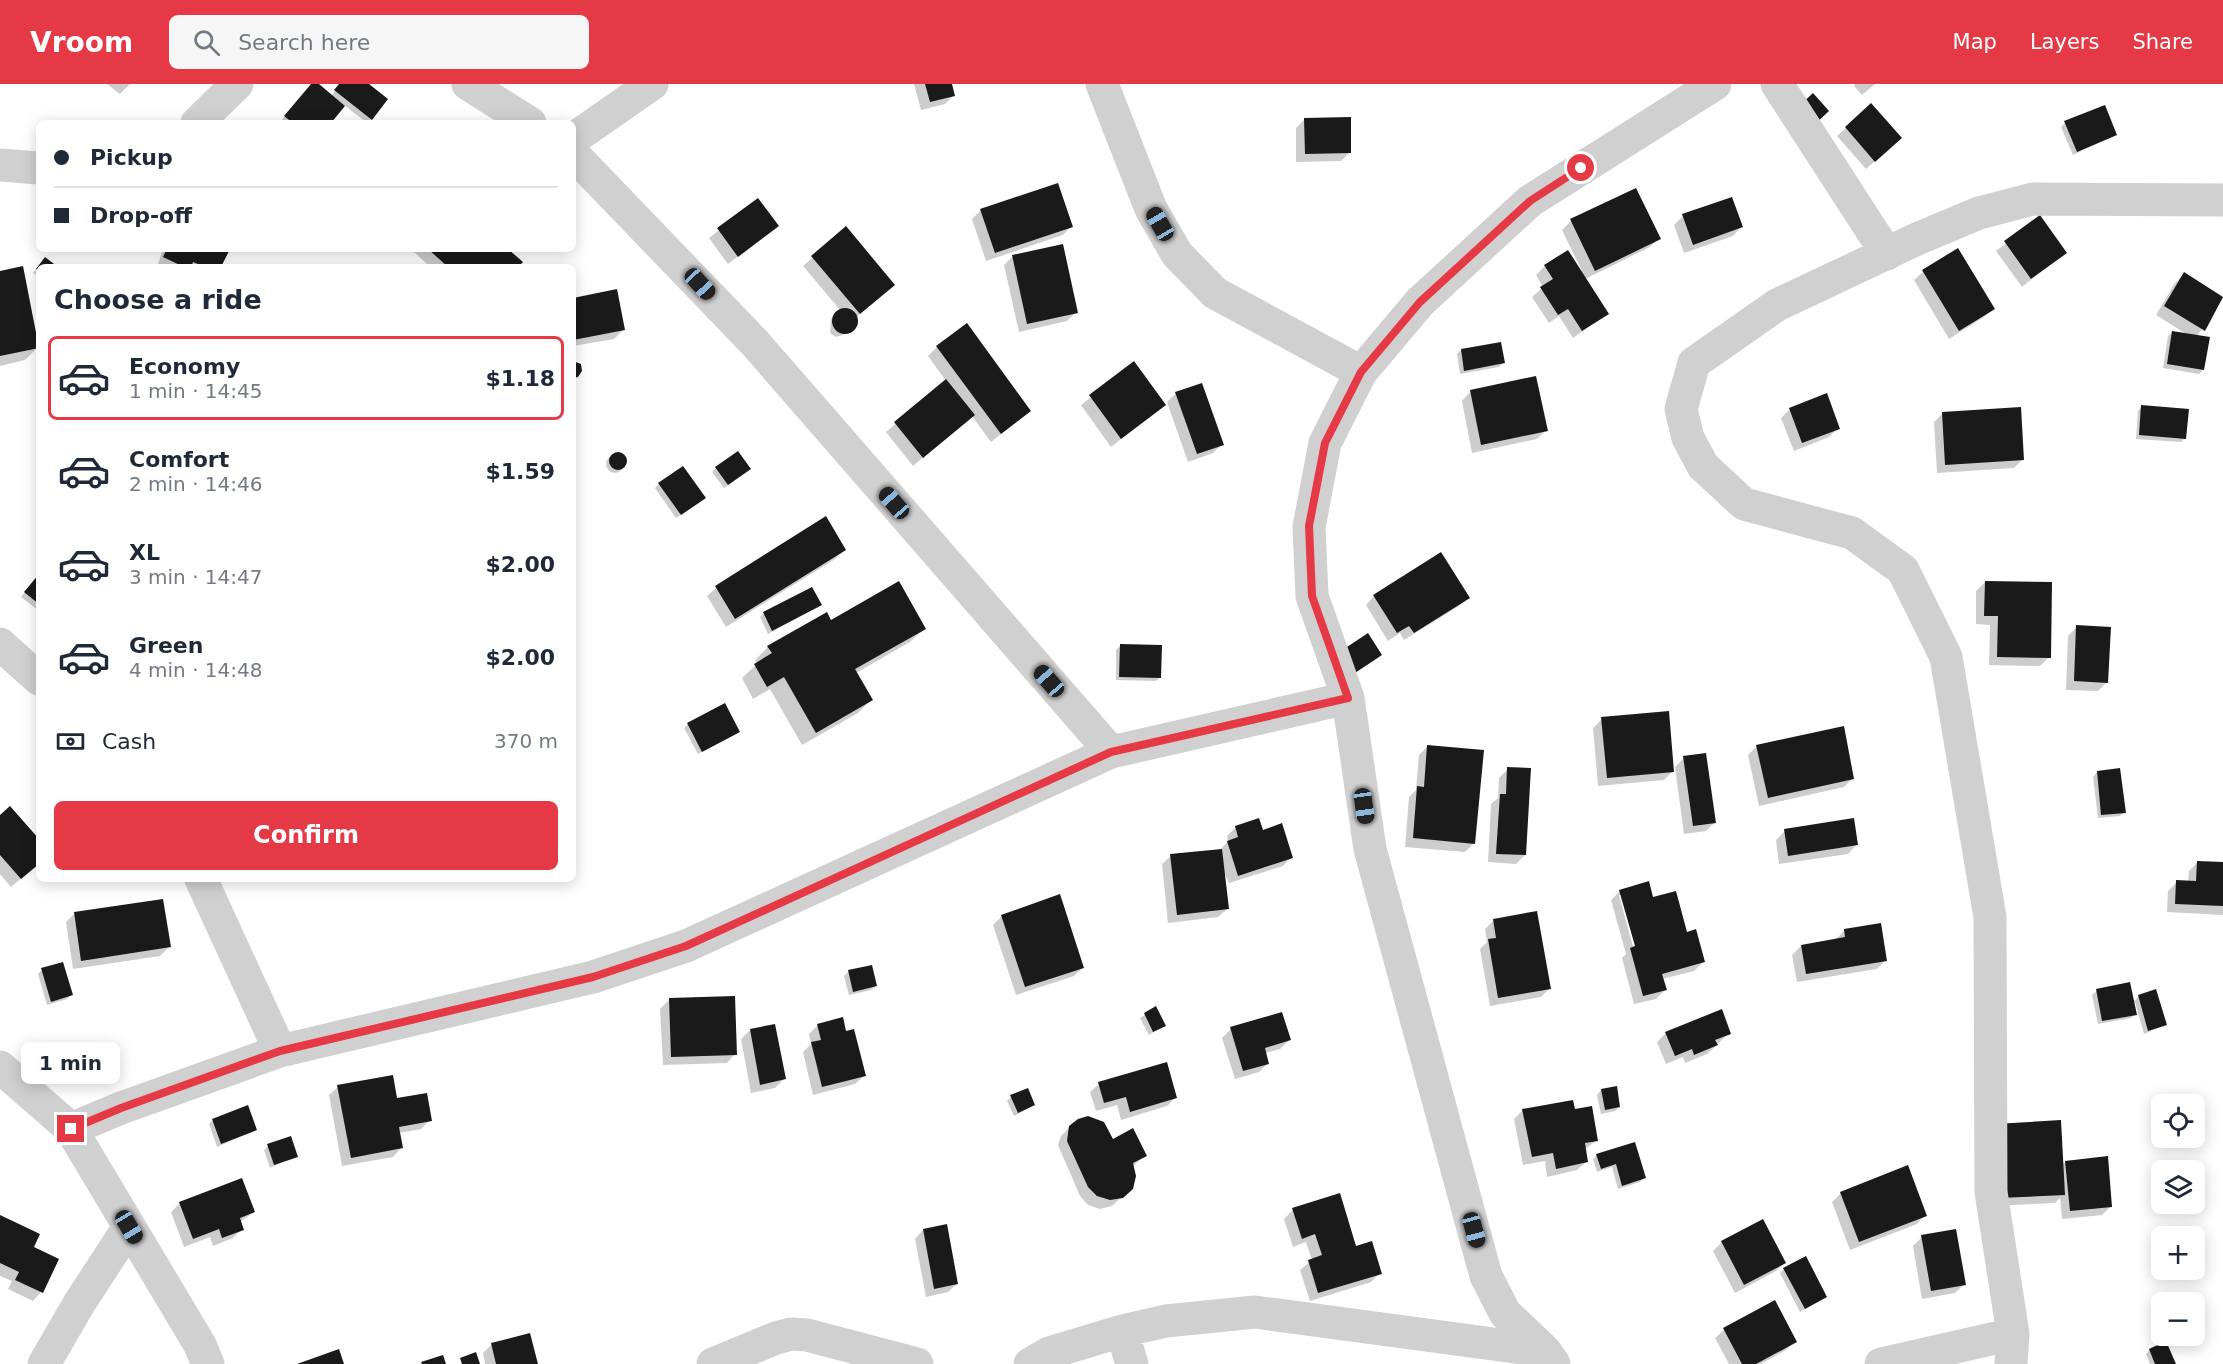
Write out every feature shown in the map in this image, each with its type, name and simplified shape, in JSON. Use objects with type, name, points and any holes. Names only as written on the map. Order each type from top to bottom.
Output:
[{"type":"street","points":[[200,120],[237,84]]},
{"type":"street","points":[[468,84],[525,120]]},
{"type":"street","points":[[576,137],[652,84]]},
{"type":"street","points":[[1102,84],[1151,209],[1177,254],[1215,293],[1361,372]]},
{"type":"street","points":[[1550,1358],[1504,1313],[1486,1276],[1370,849],[1348,698],[1312,596],[1309,526],[1325,443],[1361,372],[1420,302],[1530,201],[1715,84]]},
{"type":"street","points":[[1777,84],[1887,254]]},
{"type":"street","points":[[576,157],[755,343],[1111,752]]},
{"type":"street","points":[[0,165],[36,168]]},
{"type":"street","points":[[1881,1364],[2012,1349],[1991,1192],[1990,917],[1946,657],[1903,570],[1852,533],[1743,504],[1703,466],[1688,438],[1681,409],[1695,363],[1777,305],[1979,213],[2033,199],[2223,200]]},
{"type":"street","points":[[0,644],[36,676]]},
{"type":"street","points":[[71,1129],[121,1108],[280,1051],[593,977],[643,962],[686,946],[1111,752],[1348,698]]},
{"type":"street","points":[[202,882],[280,1051]]},
{"type":"street","points":[[0,1067],[71,1129],[200,1344],[208,1364]]},
{"type":"street","points":[[44,1364],[80,1302],[129,1227]]},
{"type":"street","points":[[1030,1364],[1049,1353],[1122,1331],[1166,1321],[1255,1312],[1550,1358]]},
{"type":"street","points":[[1122,1331],[1132,1364]]},
{"type":"street","points":[[713,1364],[791,1334],[807,1335],[917,1364]]},
{"type":"building","points":[[311,84],[319,84],[345,106],[333,120],[289,120],[284,116]]},
{"type":"building","points":[[339,84],[369,84],[388,99],[372,120],[334,90]]},
{"type":"building","points":[[925,84],[952,84],[955,96],[930,102]]},
{"type":"building","points":[[1813,93],[1829,111],[1813,126],[1797,108]]},
{"type":"building","points":[[1871,103],[1902,138],[1875,162],[1845,127]]},
{"type":"building","points":[[2105,105],[2117,135],[2077,152],[2064,121]]},
{"type":"building","points":[[1351,117],[1351,153],[1305,154],[1304,118]]},
{"type":"building","points":[[1058,183],[1073,227],[995,253],[980,209]]},
{"type":"building","points":[[1636,188],[1661,239],[1595,271],[1570,219]]},
{"type":"building","points":[[1732,197],[1743,227],[1693,245],[1682,214]]},
{"type":"building","points":[[758,198],[779,226],[738,257],[717,228]]},
{"type":"building","points":[[2040,215],[2067,253],[2031,279],[2004,241]]},
{"type":"building","points":[[846,226],[895,285],[860,314],[811,256]]},
{"type":"building","points":[[1063,244],[1078,313],[1027,324],[1012,255]]},
{"type":"building","points":[[1958,248],[1995,309],[1959,331],[1922,270]]},
{"type":"building","points":[[1568,250],[1609,314],[1582,331],[1568,309],[1558,315],[1540,287],[1553,279],[1544,265]]},
{"type":"building","points":[[166,252],[228,252],[222,264],[193,262],[192,264],[178,264],[163,257]]},
{"type":"building","points":[[431,252],[511,252],[523,262],[521,264],[445,264]]},
{"type":"building","points":[[45,257],[54,264],[40,264]]},
{"type":"building","points":[[23,266],[36,333],[36,349],[0,356],[0,271]]},
{"type":"building","points":[[2184,272],[2223,297],[2205,331],[2164,306]]},
{"type":"building","points":[[617,289],[625,330],[576,339],[576,297]]},
{"type":"building","points":[[845,308],[854,312],[858,321],[854,330],[845,334],[836,330],[832,321],[836,312]]},
{"type":"building","points":[[967,323],[1031,411],[1001,434],[936,346]]},
{"type":"building","points":[[2172,331],[2210,337],[2204,370],[2167,364]]},
{"type":"building","points":[[1501,342],[1505,363],[1464,371],[1461,349]]},
{"type":"building","points":[[1134,361],[1166,405],[1121,439],[1089,395]]},
{"type":"building","points":[[576,362],[581,364],[582,371],[576,377]]},
{"type":"building","points":[[1536,376],[1548,431],[1481,445],[1470,390]]},
{"type":"building","points":[[946,379],[975,415],[923,458],[894,422]]},
{"type":"building","points":[[1202,383],[1224,445],[1197,454],[1175,392]]},
{"type":"building","points":[[1827,393],[1840,429],[1802,443],[1789,408]]},
{"type":"building","points":[[2141,405],[2189,409],[2186,439],[2139,435]]},
{"type":"building","points":[[2021,407],[2024,460],[1945,465],[1942,412]]},
{"type":"building","points":[[738,451],[751,469],[728,485],[715,467]]},
{"type":"building","points":[[618,452],[624,455],[627,461],[624,467],[618,470],[612,467],[609,461],[612,455]]},
{"type":"building","points":[[683,466],[706,498],[681,515],[658,483]]},
{"type":"building","points":[[826,516],[846,550],[735,619],[715,586]]},
{"type":"building","points":[[1441,552],[1470,598],[1414,633],[1409,626],[1397,633],[1373,595]]},
{"type":"building","points":[[36,578],[36,602],[24,592]]},
{"type":"building","points":[[899,581],[926,629],[855,669],[873,700],[816,733],[784,677],[767,687],[754,664],[772,653],[767,646],[827,612],[831,620]]},
{"type":"building","points":[[1985,581],[2052,582],[2051,658],[1997,657],[1998,616],[1984,616]]},
{"type":"building","points":[[812,587],[822,605],[772,631],[763,612]]},
{"type":"building","points":[[2076,625],[2111,627],[2108,683],[2074,681]]},
{"type":"building","points":[[1368,633],[1382,655],[1355,673],[1341,651]]},
{"type":"building","points":[[1120,644],[1162,645],[1161,678],[1119,677]]},
{"type":"building","points":[[725,703],[740,732],[702,752],[687,723]]},
{"type":"building","points":[[1669,711],[1674,772],[1607,778],[1601,717]]},
{"type":"building","points":[[1844,726],[1854,779],[1768,798],[1756,745]]},
{"type":"building","points":[[1427,745],[1484,750],[1475,844],[1413,838],[1417,786],[1424,787]]},
{"type":"building","points":[[1706,753],[1716,823],[1693,826],[1683,756]]},
{"type":"building","points":[[1507,767],[1531,768],[1526,855],[1496,854],[1500,794],[1506,794]]},
{"type":"building","points":[[2120,768],[2126,813],[2101,815],[2097,771]]},
{"type":"building","points":[[10,806],[36,836],[36,866],[21,879],[0,855],[0,815]]},
{"type":"building","points":[[1259,818],[1263,830],[1282,823],[1293,858],[1238,876],[1227,841],[1238,837],[1235,826]]},
{"type":"building","points":[[1854,818],[1858,845],[1788,856],[1784,829]]},
{"type":"building","points":[[1222,849],[1229,909],[1177,915],[1170,854]]},
{"type":"building","points":[[2197,861],[2223,862],[2223,906],[2175,904],[2176,880],[2196,881]]},
{"type":"building","points":[[1649,881],[1653,897],[1676,891],[1687,932],[1696,929],[1705,962],[1662,974],[1667,990],[1643,996],[1630,948],[1635,946],[1619,890]]},
{"type":"building","points":[[1060,894],[1084,968],[1025,987],[1001,915]]},
{"type":"building","points":[[163,899],[171,947],[81,961],[74,912]]},
{"type":"building","points":[[1537,911],[1551,989],[1498,998],[1488,939],[1496,938],[1493,919]]},
{"type":"building","points":[[1881,923],[1887,961],[1806,974],[1801,945],[1845,937],[1844,929]]},
{"type":"building","points":[[63,962],[73,995],[51,1002],[41,968]]},
{"type":"building","points":[[872,965],[877,986],[853,992],[848,970]]},
{"type":"building","points":[[2130,982],[2137,1015],[2102,1021],[2096,989]]},
{"type":"building","points":[[2156,989],[2167,1025],[2148,1031],[2138,995]]},
{"type":"building","points":[[735,996],[737,1055],[671,1057],[669,998]]},
{"type":"building","points":[[1156,1006],[1166,1026],[1153,1032],[1144,1013]]},
{"type":"building","points":[[1722,1009],[1731,1034],[1715,1040],[1718,1045],[1694,1055],[1692,1049],[1675,1056],[1665,1032]]},
{"type":"building","points":[[1282,1012],[1291,1040],[1265,1048],[1269,1064],[1243,1071],[1230,1027]]},
{"type":"building","points":[[843,1017],[846,1031],[854,1029],[866,1076],[822,1087],[811,1042],[821,1040],[817,1024]]},
{"type":"building","points":[[775,1024],[786,1079],[760,1085],[750,1029]]},
{"type":"building","points":[[1167,1062],[1177,1098],[1130,1112],[1126,1097],[1104,1103],[1098,1082]]},
{"type":"building","points":[[393,1075],[397,1098],[427,1093],[432,1121],[399,1127],[403,1148],[351,1158],[337,1085]]},
{"type":"building","points":[[1617,1086],[1620,1107],[1605,1110],[1601,1089]]},
{"type":"building","points":[[1028,1088],[1035,1105],[1018,1113],[1010,1095]]},
{"type":"building","points":[[1573,1100],[1575,1109],[1592,1106],[1598,1141],[1585,1143],[1588,1162],[1556,1169],[1553,1153],[1532,1157],[1522,1109]]},
{"type":"building","points":[[248,1105],[257,1130],[221,1144],[212,1119]]},
{"type":"building","points":[[1088,1116],[1104,1122],[1113,1139],[1133,1128],[1147,1156],[1133,1163],[1136,1176],[1133,1189],[1123,1198],[1110,1200],[1097,1196],[1088,1187],[1067,1141],[1069,1126],[1078,1119]]},
{"type":"building","points":[[2061,1120],[2065,1195],[1999,1198],[1995,1124]]},
{"type":"building","points":[[291,1136],[298,1157],[274,1165],[267,1144]]},
{"type":"building","points":[[1635,1142],[1646,1178],[1622,1186],[1616,1164],[1601,1169],[1596,1154]]},
{"type":"building","points":[[2108,1156],[2112,1207],[2070,1211],[2065,1161]]},
{"type":"building","points":[[1908,1165],[1927,1216],[1859,1242],[1840,1192]]},
{"type":"building","points":[[242,1178],[255,1212],[240,1218],[244,1230],[222,1238],[219,1229],[193,1239],[179,1202]]},
{"type":"building","points":[[1340,1193],[1356,1246],[1372,1241],[1382,1274],[1318,1293],[1308,1260],[1322,1255],[1315,1234],[1302,1239],[1292,1208]]},
{"type":"building","points":[[0,1215],[40,1234],[34,1247],[59,1259],[43,1293],[15,1280],[19,1272],[0,1263]]},
{"type":"building","points":[[1763,1219],[1786,1263],[1744,1285],[1721,1241]]},
{"type":"building","points":[[947,1224],[958,1284],[934,1289],[923,1229]]},
{"type":"building","points":[[1956,1229],[1966,1285],[1931,1291],[1921,1235]]},
{"type":"building","points":[[1806,1256],[1827,1297],[1805,1309],[1783,1268]]},
{"type":"building","points":[[1775,1300],[1797,1342],[1756,1364],[1742,1364],[1723,1328]]},
{"type":"building","points":[[530,1333],[538,1364],[496,1364],[491,1343]]},
{"type":"building","points":[[2155,1346],[2168,1346],[2176,1364],[2155,1364],[2149,1349]]},
{"type":"building","points":[[339,1349],[344,1364],[297,1364]]},
{"type":"building","points":[[476,1352],[480,1364],[462,1364],[460,1358]]},
{"type":"building","points":[[443,1355],[446,1364],[422,1364],[421,1362]]},
{"type":"route","points":[[71,1129],[121,1108],[280,1051],[593,977],[643,962],[686,946],[1111,752],[1348,698],[1312,596],[1309,526],[1325,443],[1361,372],[1420,302],[1530,201],[1581,168]]}]
